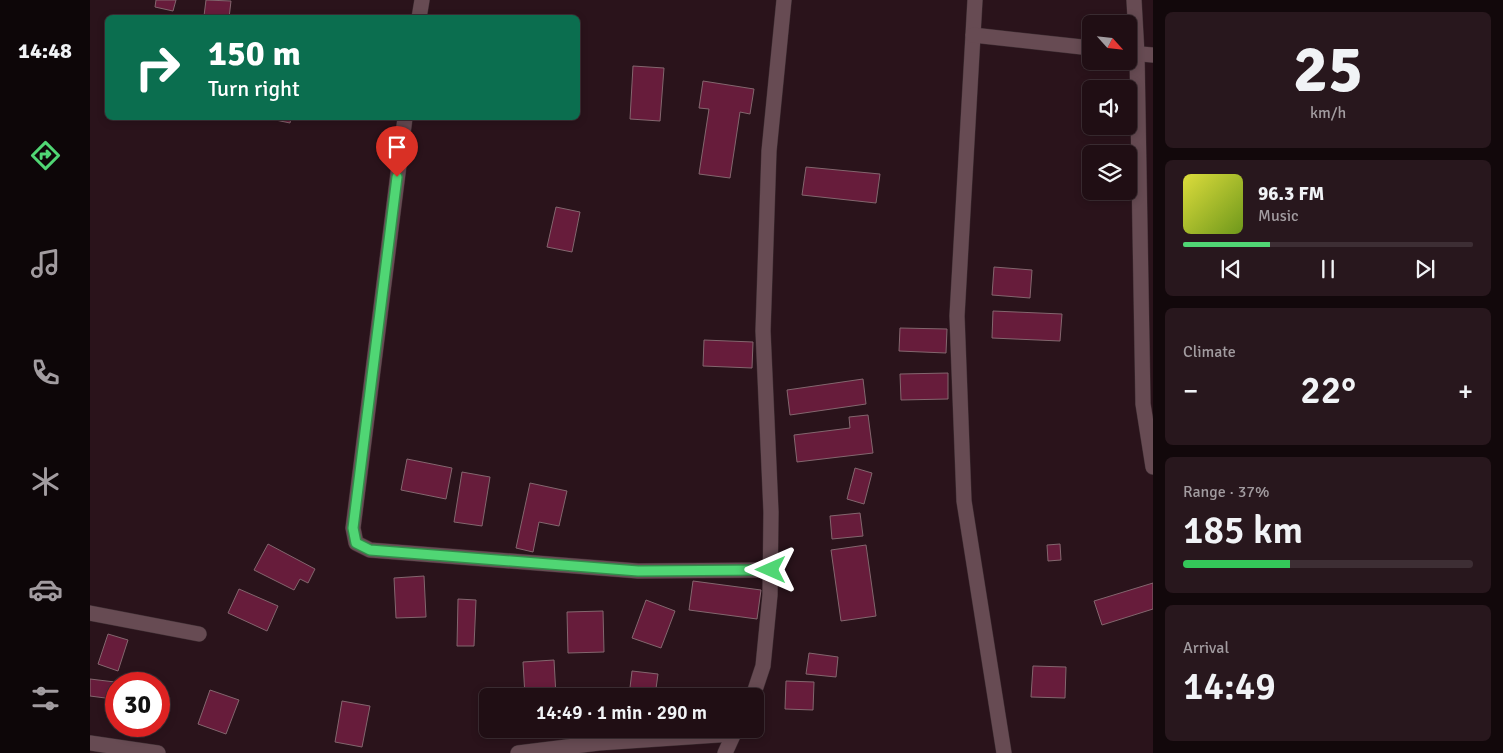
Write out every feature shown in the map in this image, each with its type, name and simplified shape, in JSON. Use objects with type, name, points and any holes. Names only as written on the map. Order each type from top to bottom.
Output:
[{"type":"street","points":[[420,15],[422,0]]},
{"type":"street","points":[[756,688],[763,666],[771,570],[771,512],[763,331],[769,151],[784,0]]},
{"type":"street","points":[[975,0],[956,316],[964,501],[1004,753]]},
{"type":"street","points":[[1134,0],[1134,15]]},
{"type":"street","points":[[973,35],[1082,47]]},
{"type":"street","points":[[1138,54],[1153,55]]},
{"type":"street","points":[[1133,70],[1143,404],[1153,467]]},
{"type":"street","points":[[405,120],[353,528],[356,543],[370,550],[638,571],[771,570]]},
{"type":"street","points":[[90,613],[199,634]]},
{"type":"street","points":[[518,753],[656,738]]},
{"type":"street","points":[[726,753],[732,738]]},
{"type":"street","points":[[90,743],[158,753]]},
{"type":"building","points":[[156,0],[176,0],[173,11],[155,7]]},
{"type":"building","points":[[206,0],[231,1],[229,15],[204,15]]},
{"type":"building","points":[[633,66],[664,68],[660,121],[630,119]]},
{"type":"building","points":[[703,81],[754,89],[750,114],[740,112],[730,178],[699,174],[709,109],[699,108]]},
{"type":"building","points":[[276,120],[291,120],[290,123]]},
{"type":"building","points":[[806,167],[880,174],[876,203],[802,195]]},
{"type":"building","points":[[556,207],[580,212],[572,252],[547,247]]},
{"type":"building","points":[[994,267],[1032,270],[1030,298],[992,295]]},
{"type":"building","points":[[993,311],[1062,314],[1060,341],[992,338]]},
{"type":"building","points":[[900,328],[947,329],[946,353],[899,351]]},
{"type":"building","points":[[704,340],[753,342],[752,368],[703,366]]},
{"type":"building","points":[[948,373],[948,399],[901,400],[900,374]]},
{"type":"building","points":[[863,379],[866,404],[790,415],[787,390]]},
{"type":"building","points":[[868,415],[873,453],[797,462],[794,435],[850,428],[849,417]]},
{"type":"building","points":[[407,459],[452,468],[446,499],[401,490]]},
{"type":"building","points":[[855,468],[872,473],[864,504],[847,499]]},
{"type":"building","points":[[462,472],[490,477],[482,526],[454,522]]},
{"type":"building","points":[[530,483],[567,491],[559,526],[539,522],[533,552],[516,548]]},
{"type":"building","points":[[860,513],[863,536],[832,539],[830,516]]},
{"type":"building","points":[[268,544],[315,569],[308,583],[300,579],[294,590],[254,570]]},
{"type":"building","points":[[1060,544],[1061,560],[1048,561],[1047,545]]},
{"type":"building","points":[[866,545],[876,616],[841,621],[831,550]]},
{"type":"building","points":[[424,576],[426,617],[396,618],[394,578]]},
{"type":"building","points":[[693,581],[761,590],[757,619],[689,610]]},
{"type":"building","points":[[1153,583],[1153,609],[1102,625],[1094,601]]},
{"type":"building","points":[[239,589],[278,606],[267,631],[228,613]]},
{"type":"building","points":[[458,599],[476,600],[474,646],[457,646]]},
{"type":"building","points":[[646,600],[675,611],[661,648],[632,638]]},
{"type":"building","points":[[603,611],[604,652],[568,653],[567,612]]},
{"type":"building","points":[[108,634],[128,640],[118,671],[98,664]]},
{"type":"building","points":[[809,653],[838,657],[836,677],[806,674]]},
{"type":"building","points":[[554,660],[556,688],[525,688],[523,662]]},
{"type":"building","points":[[1033,666],[1066,667],[1065,698],[1031,697]]},
{"type":"building","points":[[632,671],[658,674],[656,688],[630,688]]},
{"type":"building","points":[[90,679],[105,681],[105,698],[90,696]]},
{"type":"building","points":[[786,681],[814,682],[813,710],[785,709]]},
{"type":"building","points":[[210,690],[239,700],[226,734],[198,724]]},
{"type":"building","points":[[342,701],[370,706],[362,747],[335,742]]},
{"type":"route","points":[[397,177],[353,528],[356,543],[370,550],[638,571],[771,570]]}]
